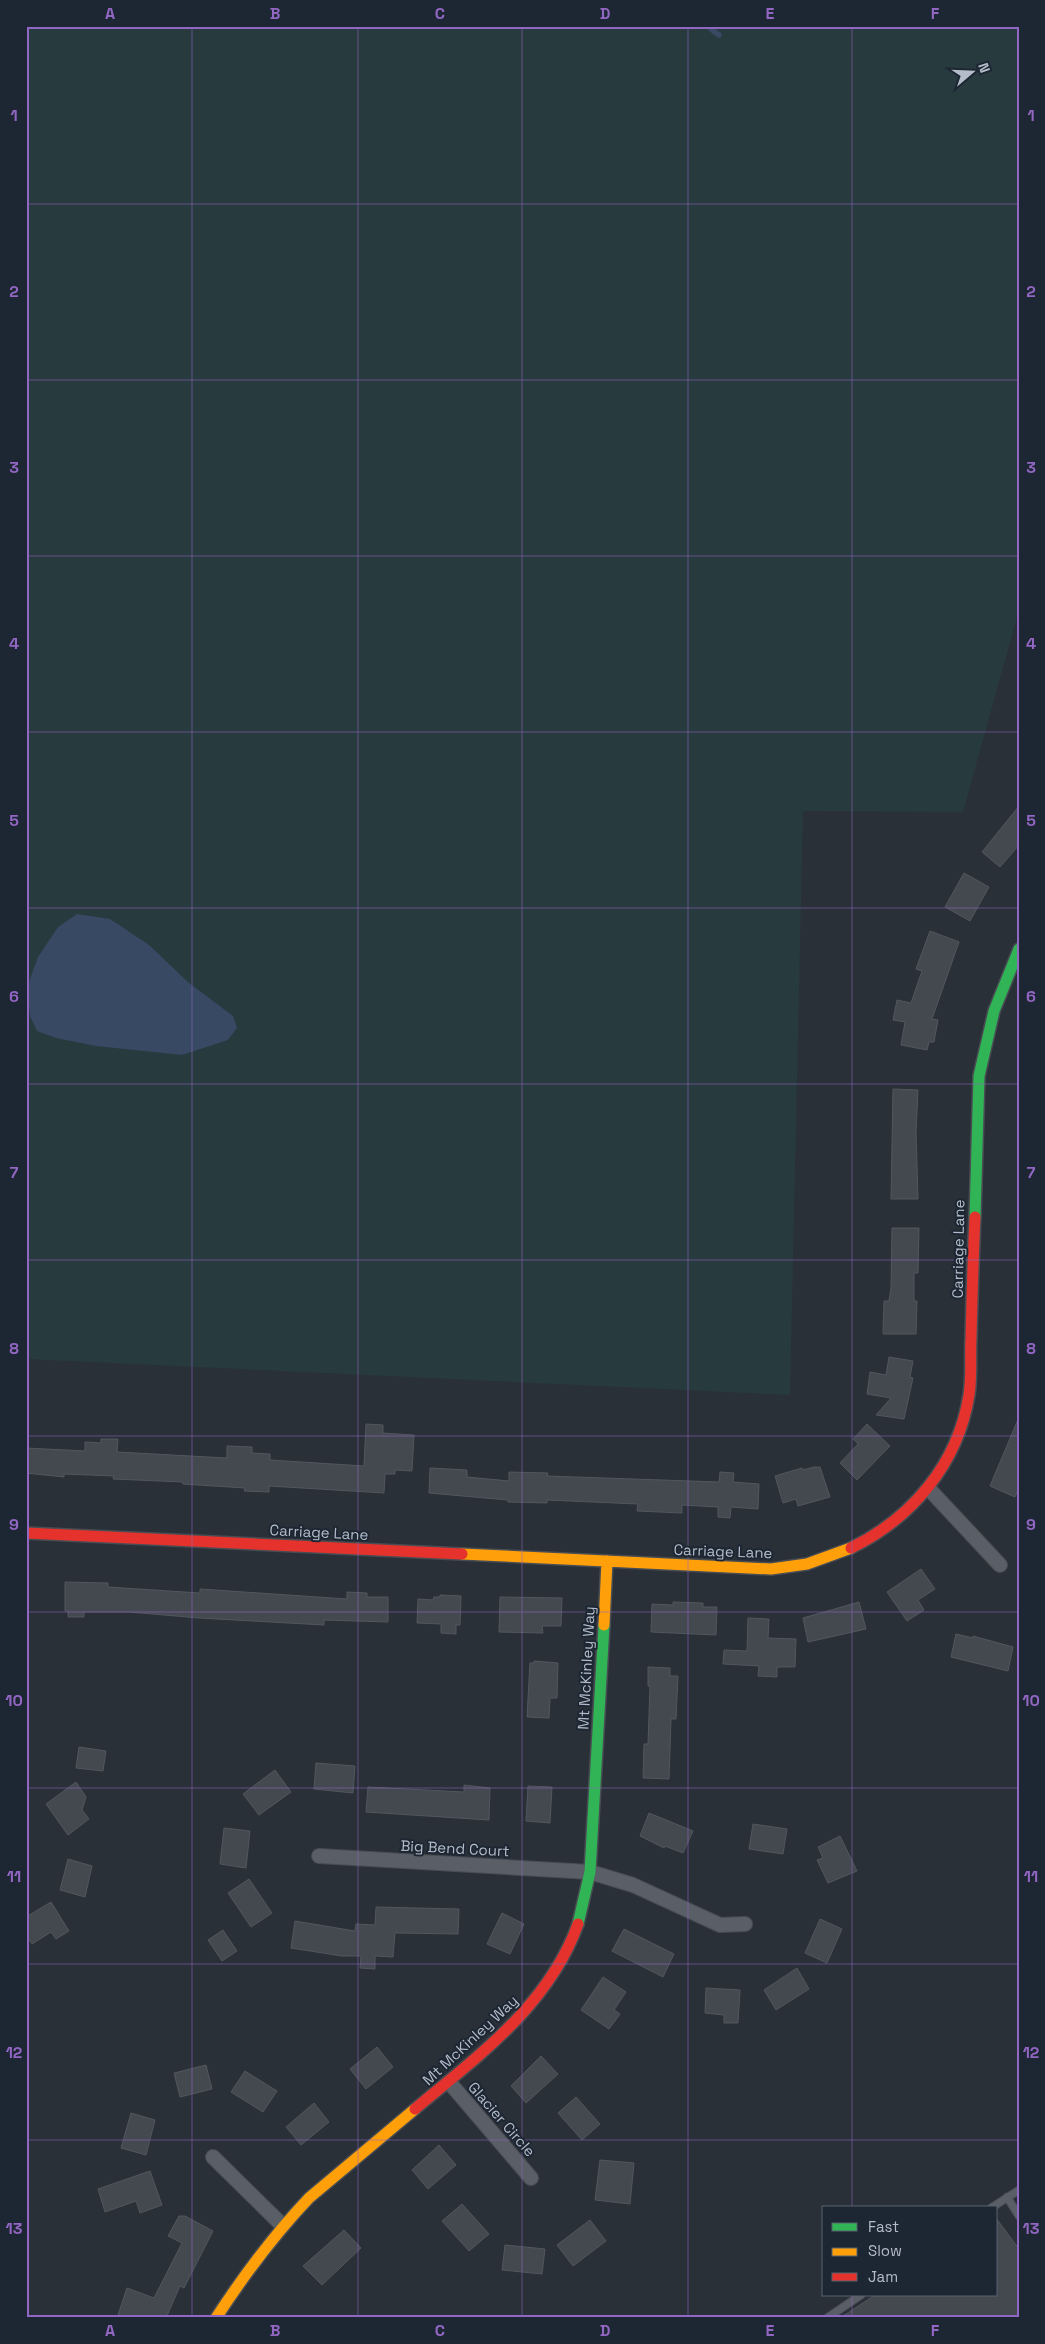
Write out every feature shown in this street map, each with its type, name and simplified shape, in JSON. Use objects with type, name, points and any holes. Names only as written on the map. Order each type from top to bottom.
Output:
[{"type":"street","name":"Carriage Lane","points":[[26,1533],[771,1569],[810,1564],[866,1543],[901,1518],[929,1489],[957,1436],[969,1395],[979,1076],[989,1024],[1006,974],[1019,949]]},
{"type":"street","points":[[929,1489],[1000,1565]]},
{"type":"street","name":"Mt McKinley Way","points":[[216,2318],[232,2292],[282,2225],[309,2198],[449,2082],[514,2023],[552,1976],[580,1918],[590,1872],[607,1561]]},
{"type":"street","name":"Big Bend Court","points":[[318,1856],[590,1872],[633,1885],[720,1925],[745,1924]]},
{"type":"street","name":"Glacier Circle","points":[[449,2082],[531,2178]]},
{"type":"street","points":[[213,2157],[282,2225]]},
{"type":"lane","points":[[994,2206],[1019,2190]]},
{"type":"lane","points":[[1007,2197],[1019,2216]]},
{"type":"lane","points":[[827,2318],[860,2296]]},
{"type":"green space","points":[[26,26],[1019,26],[1019,610],[963,812],[803,811],[790,1395],[26,1359]]},
{"type":"water","points":[[77,914],[110,919],[149,945],[189,983],[233,1016],[237,1028],[228,1040],[182,1055],[96,1046],[56,1038],[37,1031],[30,1016],[27,987],[38,957],[58,927]]},
{"type":"building","points":[[1019,806],[1019,845],[1000,867],[982,852]]},
{"type":"building","points":[[964,873],[989,887],[970,921],[945,907]]},
{"type":"building","points":[[930,931],[959,942],[932,1019],[938,1020],[934,1042],[929,1042],[927,1050],[901,1045],[905,1022],[893,1020],[897,1000],[911,1003],[922,971],[916,969]]},
{"type":"building","points":[[893,1089],[918,1090],[916,1132],[918,1199],[891,1199]]},
{"type":"building","points":[[892,1228],[919,1228],[918,1273],[914,1273],[914,1301],[917,1301],[916,1334],[883,1334],[884,1301],[889,1301],[891,1288]]},
{"type":"building","points":[[889,1357],[913,1361],[910,1377],[913,1378],[904,1419],[876,1415],[891,1398],[867,1394],[870,1372],[886,1375]]},
{"type":"building","points":[[1019,1417],[1019,1488],[1015,1497],[990,1486]]},
{"type":"building","points":[[366,1424],[383,1425],[383,1433],[414,1435],[412,1471],[395,1470],[395,1474],[385,1474],[384,1493],[269,1486],[269,1492],[244,1491],[245,1488],[183,1484],[183,1482],[113,1479],[114,1476],[64,1474],[64,1477],[26,1473],[26,1448],[85,1451],[85,1442],[101,1443],[101,1439],[118,1439],[117,1452],[227,1458],[227,1446],[252,1447],[252,1453],[270,1454],[270,1460],[364,1466]]},
{"type":"building","points":[[867,1424],[890,1446],[857,1480],[840,1463],[858,1444],[853,1439]]},
{"type":"building","points":[[820,1467],[830,1497],[798,1506],[796,1499],[783,1503],[775,1476],[802,1468],[803,1470]]},
{"type":"building","points":[[430,1468],[467,1470],[467,1477],[509,1481],[509,1472],[548,1473],[547,1476],[719,1482],[720,1472],[734,1473],[733,1482],[759,1484],[758,1509],[731,1507],[730,1518],[718,1517],[718,1507],[682,1505],[682,1513],[637,1511],[638,1504],[547,1500],[547,1503],[508,1502],[508,1500],[429,1493]]},
{"type":"building","points":[[921,1569],[935,1589],[918,1600],[924,1610],[907,1621],[887,1592]]},
{"type":"building","points":[[65,1582],[108,1583],[108,1587],[200,1593],[200,1589],[347,1599],[347,1592],[367,1593],[367,1597],[388,1597],[388,1622],[324,1620],[324,1625],[129,1612],[84,1612],[84,1617],[68,1617],[68,1611],[65,1611]]},
{"type":"building","points":[[440,1595],[461,1596],[460,1625],[456,1625],[456,1634],[441,1633],[441,1624],[417,1623],[418,1599],[433,1600],[434,1597],[440,1597]]},
{"type":"building","points":[[500,1597],[562,1598],[561,1626],[542,1626],[543,1633],[499,1632]]},
{"type":"building","points":[[673,1602],[703,1603],[703,1607],[717,1607],[716,1635],[651,1632],[652,1604],[673,1605]]},
{"type":"building","points":[[859,1602],[866,1629],[808,1642],[803,1618]]},
{"type":"building","points":[[748,1618],[769,1619],[768,1638],[796,1639],[795,1667],[777,1667],[777,1677],[758,1676],[759,1666],[723,1664],[724,1650],[747,1651]]},
{"type":"building","points":[[956,1634],[973,1638],[973,1636],[1013,1647],[1008,1671],[951,1657]]},
{"type":"building","points":[[534,1661],[558,1663],[557,1698],[550,1698],[549,1718],[527,1717],[530,1663],[534,1663]]},
{"type":"building","points":[[648,1667],[670,1668],[670,1676],[678,1676],[676,1719],[671,1719],[669,1779],[643,1778],[644,1744],[648,1744],[650,1686],[648,1686]]},
{"type":"building","points":[[79,1747],[106,1751],[103,1771],[76,1768]]},
{"type":"building","points":[[316,1763],[355,1766],[353,1793],[314,1789]]},
{"type":"building","points":[[275,1770],[291,1792],[259,1815],[243,1794]]},
{"type":"building","points":[[76,1782],[86,1797],[82,1810],[89,1819],[68,1835],[46,1804]]},
{"type":"building","points":[[464,1785],[490,1788],[489,1820],[366,1812],[368,1787],[464,1792]]},
{"type":"building","points":[[528,1786],[552,1787],[550,1823],[526,1821]]},
{"type":"building","points":[[649,1813],[693,1831],[683,1853],[665,1846],[664,1848],[640,1836]]},
{"type":"building","points":[[753,1824],[787,1829],[783,1854],[749,1849]]},
{"type":"building","points":[[224,1828],[250,1831],[246,1868],[220,1864]]},
{"type":"building","points":[[840,1836],[857,1871],[828,1883],[817,1860],[823,1858],[818,1847]]},
{"type":"building","points":[[68,1859],[92,1866],[85,1897],[60,1890]]},
{"type":"building","points":[[249,1879],[272,1913],[251,1927],[228,1893]]},
{"type":"building","points":[[51,1902],[69,1931],[56,1939],[51,1932],[32,1944],[26,1935],[26,1917]]},
{"type":"building","points":[[376,1907],[459,1909],[458,1934],[395,1933],[393,1957],[375,1956],[375,1969],[360,1968],[361,1956],[342,1956],[291,1948],[295,1921],[355,1931],[356,1924],[375,1925]]},
{"type":"building","points":[[502,1913],[524,1924],[510,1954],[487,1944]]},
{"type":"building","points":[[820,1919],[842,1929],[827,1963],[805,1953]]},
{"type":"building","points":[[624,1929],[674,1954],[663,1977],[612,1951]]},
{"type":"building","points":[[223,1930],[237,1951],[222,1961],[208,1940]]},
{"type":"building","points":[[797,1968],[809,1989],[776,2010],[764,1990]]},
{"type":"building","points":[[603,1977],[626,1992],[614,2010],[620,2014],[609,2029],[581,2010]]},
{"type":"building","points":[[706,1988],[740,1990],[738,2023],[724,2023],[724,2015],[705,2013]]},
{"type":"building","points":[[377,2047],[393,2067],[366,2089],[350,2069]]},
{"type":"building","points":[[541,2056],[558,2074],[526,2103],[511,2086]]},
{"type":"building","points":[[206,2065],[212,2089],[180,2097],[174,2073]]},
{"type":"building","points":[[245,2071],[277,2091],[263,2112],[231,2092]]},
{"type":"building","points":[[576,2097],[600,2124],[582,2140],[558,2113]]},
{"type":"building","points":[[314,2103],[329,2122],[301,2145],[286,2127]]},
{"type":"building","points":[[131,2113],[155,2120],[146,2155],[121,2148]]},
{"type":"building","points":[[439,2145],[456,2165],[428,2189],[412,2170]]},
{"type":"building","points":[[600,2160],[634,2163],[630,2204],[595,2200]]},
{"type":"building","points":[[150,2171],[162,2205],[140,2213],[136,2201],[105,2212],[98,2189]]},
{"type":"building","points":[[462,2204],[489,2234],[469,2251],[442,2221]]},
{"type":"building","points":[[179,2216],[185,2216],[213,2231],[184,2288],[180,2286],[166,2318],[117,2318],[127,2288],[154,2298],[182,2243],[168,2236]]},
{"type":"building","points":[[590,2220],[606,2241],[573,2266],[557,2245]]},
{"type":"building","points":[[998,2221],[1019,2249],[1019,2314],[1013,2318],[840,2318],[873,2296],[998,2296]]},
{"type":"building","points":[[344,2230],[361,2248],[322,2285],[303,2266]]},
{"type":"building","points":[[505,2245],[545,2249],[542,2274],[502,2270]]},
{"type":"waterway","points":[[710,26],[719,35]]},
{"type":"traffic: fast","points":[[975,1217],[979,1076],[994,1011],[1019,949]]},
{"type":"traffic: fast","points":[[578,1924],[590,1872],[604,1625]]},
{"type":"traffic: slow","points":[[462,1554],[771,1569],[807,1564],[851,1548]]},
{"type":"traffic: slow","points":[[604,1625],[607,1561]]},
{"type":"traffic: slow","points":[[216,2318],[260,2256],[309,2198],[415,2109]]},
{"type":"traffic: jam","points":[[851,1548],[873,1536],[894,1521],[929,1486],[943,1466],[963,1420],[969,1395],[971,1374],[975,1217]]},
{"type":"traffic: jam","points":[[26,1533],[462,1554]]},
{"type":"traffic: jam","points":[[415,2109],[487,2049],[530,2004],[549,1980],[565,1953],[578,1924]]}]
